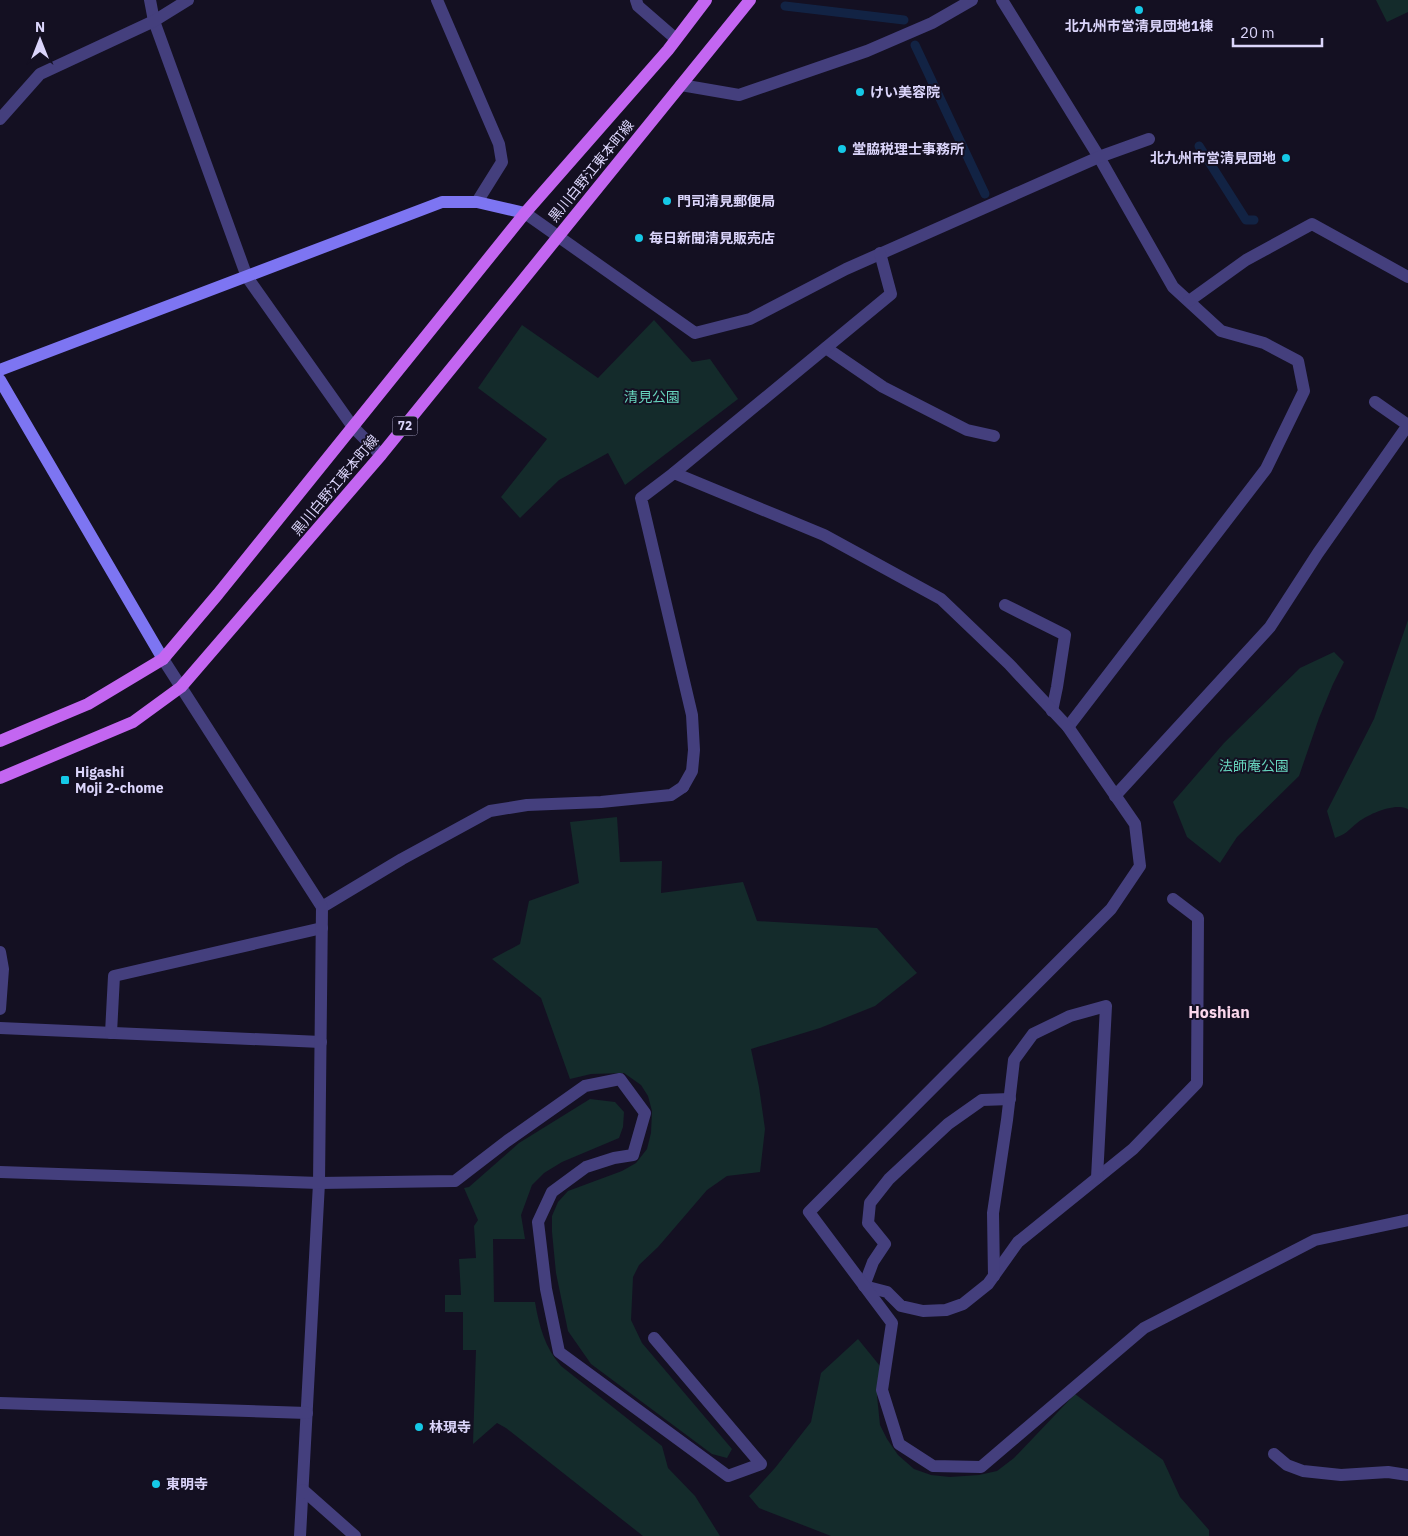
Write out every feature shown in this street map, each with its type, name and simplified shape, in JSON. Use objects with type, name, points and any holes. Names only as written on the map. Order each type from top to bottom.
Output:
[{"type":"main road","name":"黒川白野江東本町線","points":[[0,741],[88,704],[163,658],[218,594],[525,213],[676,39],[706,0]]},
{"type":"main road","name":"黒川白野江東本町線","points":[[0,778],[133,722],[181,687],[381,455],[750,0]]},
{"type":"street","points":[[150,0],[154,21],[247,277],[353,427],[381,455]]},
{"type":"street","points":[[0,119],[40,74],[154,21],[188,0]]},
{"type":"street","points":[[437,0],[499,144],[502,162],[477,202]]},
{"type":"street","points":[[636,0],[638,6],[676,39]]},
{"type":"street","points":[[681,84],[739,95],[867,51],[932,23],[972,0]]},
{"type":"street","points":[[1002,0],[1099,157],[1173,287],[1221,331],[1264,343],[1298,361],[1304,391],[1266,469],[1068,727]]},
{"type":"street","points":[[0,370],[442,202],[477,202],[525,213],[695,333],[750,319],[880,253],[1099,157],[1150,139]]},
{"type":"street","points":[[1189,302],[1246,260],[1312,224],[1408,277]]},
{"type":"street","points":[[322,907],[402,859],[490,811],[527,805],[601,802],[671,795],[683,787],[692,772],[694,750],[692,716],[641,498],[891,294],[880,253]]},
{"type":"street","points":[[826,348],[883,387],[967,430],[994,436]]},
{"type":"street","points":[[0,380],[163,658],[322,907],[319,1184],[300,1536]]},
{"type":"street","points":[[1115,796],[1270,627],[1318,553],[1408,425],[1375,402]]},
{"type":"street","points":[[674,473],[824,535],[941,599],[1009,664],[1068,727],[1135,824],[1140,866],[1111,909],[809,1212],[892,1323],[882,1390],[899,1444],[933,1466],[981,1467],[1144,1328],[1315,1240],[1408,1220]]},
{"type":"street","points":[[1005,604],[1065,635],[1052,710]]},
{"type":"street","points":[[864,1286],[887,1292],[901,1306],[923,1311],[946,1310],[963,1304],[988,1284],[1018,1242],[1133,1149],[1197,1084],[1198,918],[1173,899]]},
{"type":"street","points":[[111,1033],[114,976],[322,928]]},
{"type":"street","points":[[0,952],[2,968],[0,1009]]},
{"type":"street","points":[[994,1276],[993,1213],[1014,1060],[1033,1034],[1070,1016],[1106,1006],[1097,1178]]},
{"type":"street","points":[[0,1028],[321,1042]]},
{"type":"street","points":[[0,1172],[319,1184],[455,1181],[507,1141],[585,1086],[620,1079],[645,1113],[633,1155],[614,1158],[586,1167],[552,1192],[538,1222],[546,1290],[559,1352],[728,1476],[761,1464],[654,1338]]},
{"type":"street","points":[[864,1286],[873,1262],[885,1244],[868,1223],[870,1203],[889,1178],[948,1124],[982,1100],[1010,1099]]},
{"type":"street","points":[[0,1403],[307,1413]]},
{"type":"street","points":[[1274,1454],[1287,1465],[1302,1471],[1341,1475],[1388,1472],[1408,1475]]},
{"type":"street","points":[[303,1490],[355,1536]]},
{"type":"green space","points":[[1376,0],[1408,0],[1408,12],[1387,22]]},
{"type":"green space","name":"清見公園","points":[[654,320],[692,362],[710,359],[738,399],[625,485],[608,453],[559,480],[520,518],[501,497],[547,439],[478,388],[522,325],[598,378]]},
{"type":"green space","points":[[1408,620],[1408,809],[1396,807],[1375,813],[1335,838],[1327,811],[1374,719]]},
{"type":"green space","name":"法師庵公園","points":[[1334,652],[1344,662],[1319,718],[1299,776],[1237,837],[1220,863],[1187,837],[1173,802],[1224,743],[1300,668]]},
{"type":"green space","points":[[617,817],[620,862],[662,861],[661,893],[743,882],[757,921],[877,928],[917,973],[875,1006],[820,1028],[751,1049],[765,1129],[760,1172],[727,1176],[707,1190],[658,1247],[639,1265],[633,1277],[631,1320],[642,1343],[732,1449],[727,1458],[712,1454],[591,1364],[568,1331],[556,1273],[552,1216],[558,1202],[568,1191],[622,1171],[636,1163],[647,1149],[651,1133],[652,1111],[648,1096],[641,1085],[624,1073],[591,1074],[570,1079],[541,998],[492,959],[520,944],[529,901],[579,883],[570,822]]},
{"type":"green space","points":[[590,1099],[615,1102],[624,1112],[623,1127],[619,1138],[562,1162],[544,1173],[532,1185],[521,1215],[525,1239],[493,1239],[494,1302],[535,1302],[538,1320],[555,1359],[561,1366],[662,1446],[668,1468],[695,1496],[720,1536],[643,1536],[506,1428],[497,1423],[473,1444],[476,1350],[463,1350],[463,1312],[445,1312],[445,1295],[461,1295],[459,1259],[476,1258],[474,1226],[478,1220],[464,1188],[469,1187],[519,1143]]},
{"type":"green space","points":[[858,1339],[880,1366],[877,1396],[880,1425],[898,1455],[914,1469],[931,1475],[950,1477],[979,1475],[997,1471],[1014,1458],[1075,1394],[1163,1460],[1180,1497],[1209,1530],[1209,1536],[831,1536],[759,1508],[749,1496],[775,1468],[811,1422],[821,1373]]},
{"type":"waterway","points":[[785,6],[904,20]]},
{"type":"waterway","points":[[915,45],[985,194]]},
{"type":"waterway","points":[[1199,146],[1246,220],[1254,220]]},
{"type":"place","name":"北九州市営清見団地1棟","points":[[1139,10]]},
{"type":"place","name":"けい美容院","points":[[860,92]]},
{"type":"place","name":"堂脇税理士事務所","points":[[842,149]]},
{"type":"place","name":"北九州市営清見団地","points":[[1286,158]]},
{"type":"place","name":"門司清見郵便局","points":[[667,201]]},
{"type":"place","name":"毎日新聞清見販売店","points":[[639,238]]},
{"type":"place","name":"Higashi Moji 2-chome","points":[[65,780]]},
{"type":"place","name":"林現寺","points":[[419,1427]]},
{"type":"place","name":"東明寺","points":[[156,1484]]},
{"type":"district","name":"Hoshian","points":[[1219,1012]]}]
